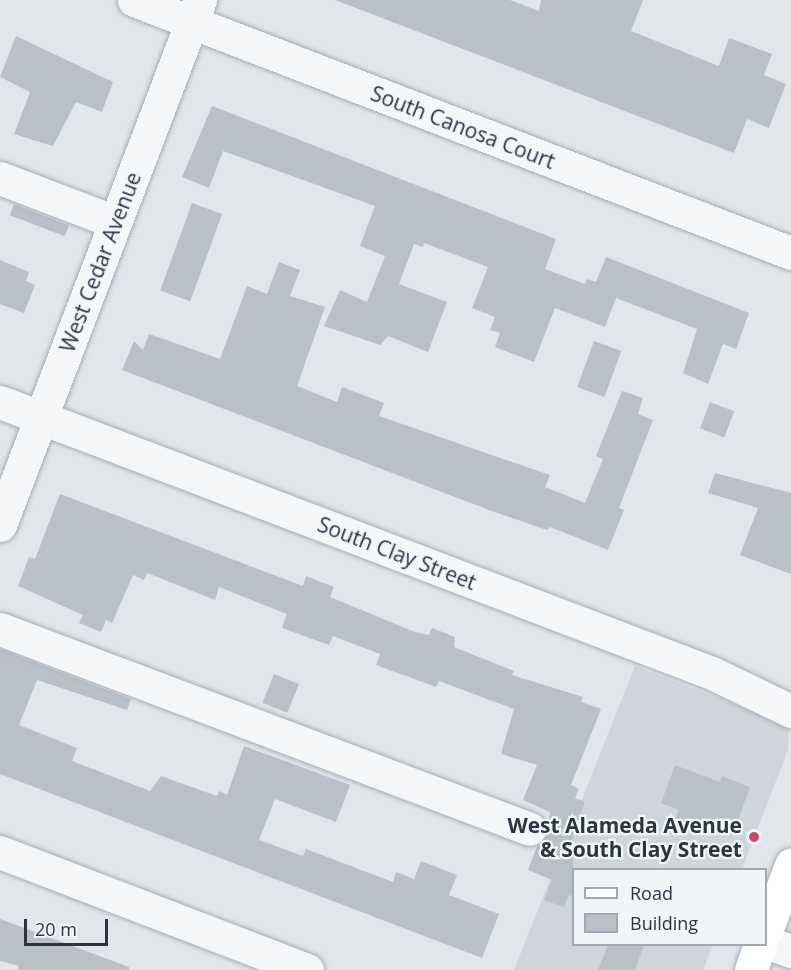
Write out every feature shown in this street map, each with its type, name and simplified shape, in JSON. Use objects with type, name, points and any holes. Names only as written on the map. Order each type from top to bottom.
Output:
[{"type":"main road","points":[[767,926],[791,865]]},
{"type":"main road","points":[[751,970],[760,946]]},
{"type":"street","name":"South Canosa Court","points":[[134,0],[196,11],[791,253]]},
{"type":"street","name":"West Cedar Avenue","points":[[0,525],[196,11]]},
{"type":"street","points":[[0,178],[115,222]]},
{"type":"street","name":"South Clay Street","points":[[0,402],[712,674],[791,711]]},
{"type":"street","points":[[0,629],[530,829]]},
{"type":"street","points":[[0,852],[307,970]]},
{"type":"street","points":[[767,943],[791,951]]},
{"type":"shaded area","points":[[635,666],[789,725],[788,750],[742,868],[572,868],[572,946],[713,946],[703,970],[514,970]]},
{"type":"building","points":[[335,0],[510,0],[539,11],[541,0],[643,0],[631,31],[719,66],[729,38],[772,54],[764,75],[786,84],[769,128],[747,119],[734,153]]},
{"type":"building","points":[[16,36],[113,82],[102,112],[76,102],[53,146],[14,134],[30,92],[0,77]]},
{"type":"building","points":[[212,106],[556,239],[545,269],[585,284],[587,279],[596,282],[606,257],[749,313],[736,349],[723,344],[708,384],[683,373],[697,329],[616,298],[605,327],[555,308],[534,362],[495,347],[500,333],[490,330],[495,317],[472,308],[488,267],[424,243],[423,247],[414,244],[399,284],[447,302],[428,352],[388,336],[380,345],[324,326],[340,290],[367,302],[385,256],[360,246],[375,206],[223,151],[209,188],[182,177]]},
{"type":"building","points":[[192,203],[222,214],[190,301],[160,290]]},
{"type":"building","points":[[14,204],[69,225],[65,236],[10,215]]},
{"type":"building","points":[[0,260],[29,272],[26,281],[35,285],[24,313],[0,304]]},
{"type":"building","points":[[279,262],[300,270],[290,296],[325,307],[297,386],[337,402],[342,387],[384,403],[379,416],[550,475],[545,487],[585,503],[603,459],[596,456],[622,391],[643,398],[638,414],[653,420],[619,508],[624,510],[608,550],[550,527],[547,530],[489,510],[122,370],[134,341],[143,350],[149,334],[220,359],[247,286],[267,294]]},
{"type":"building","points":[[594,341],[621,351],[604,397],[577,387]]},
{"type":"building","points":[[710,402],[734,411],[724,437],[700,428]]},
{"type":"building","points":[[715,473],[791,493],[791,574],[740,555],[758,508],[708,493]]},
{"type":"building","points":[[60,494],[303,586],[306,576],[334,587],[330,597],[415,632],[429,635],[432,628],[455,637],[454,647],[514,671],[512,675],[583,697],[581,702],[601,709],[571,785],[579,789],[575,798],[585,802],[573,832],[572,896],[569,895],[564,907],[544,900],[552,880],[528,870],[537,846],[547,836],[550,812],[523,800],[537,765],[501,754],[514,709],[439,681],[436,687],[376,665],[380,654],[333,636],[329,645],[282,628],[287,614],[219,587],[215,600],[147,573],[144,580],[133,575],[112,623],[106,620],[101,632],[79,623],[83,615],[18,586],[29,557],[35,559]]},
{"type":"building","points":[[0,649],[131,699],[127,710],[37,680],[19,725],[77,748],[72,761],[150,791],[161,776],[217,796],[219,791],[227,795],[244,746],[350,785],[336,822],[275,799],[259,840],[303,856],[306,849],[393,882],[396,872],[414,879],[421,861],[457,875],[449,895],[499,914],[482,958],[0,774]]},
{"type":"building","points":[[274,674],[299,684],[287,713],[262,703]]},
{"type":"building","points":[[675,765],[720,782],[722,776],[750,787],[732,836],[701,824],[699,831],[674,822],[679,810],[661,803]]},
{"type":"building","points":[[0,919],[129,967],[129,970],[18,970],[19,966],[0,961]]},
{"type":"building","points":[[608,946],[644,946],[635,970],[598,970]]},
{"type":"place","name":"West Alameda Avenue & South Clay Street","points":[[754,837]]}]
